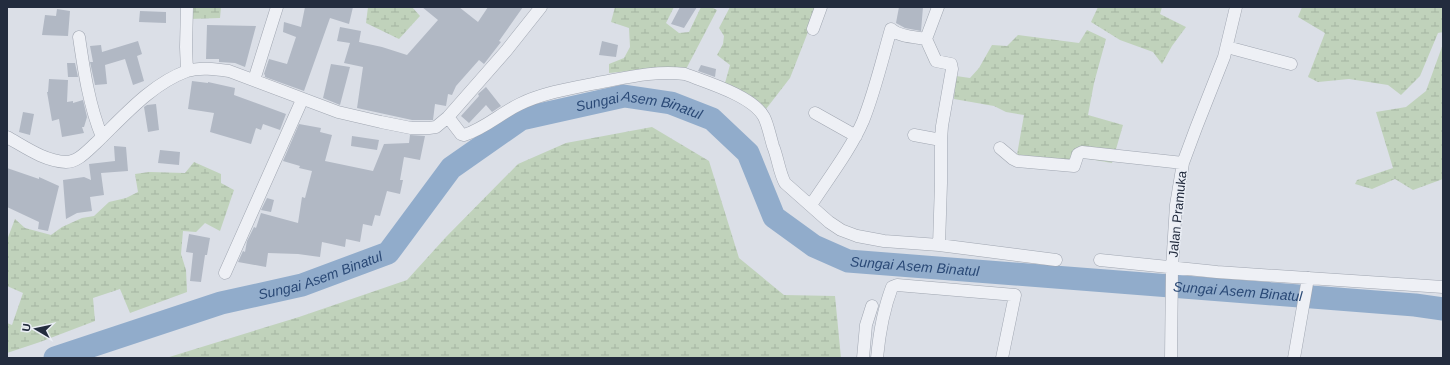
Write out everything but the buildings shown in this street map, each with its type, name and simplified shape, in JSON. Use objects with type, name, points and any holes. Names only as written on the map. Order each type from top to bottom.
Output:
[{"type":"street","points":[[187,7],[187,71]]},
{"type":"street","points":[[254,80],[277,7]]},
{"type":"street","points":[[7,137],[38,154],[53,160],[65,162],[72,161],[84,154],[139,102],[163,83],[187,71],[204,69],[229,71],[302,100],[338,112],[411,128],[436,127],[448,117],[506,51],[541,7]]},
{"type":"street","points":[[813,29],[821,7]]},
{"type":"street","points":[[938,7],[926,39],[936,61],[952,65],[941,140],[942,183],[939,245]]},
{"type":"street","name":"Jalan Pramuka","points":[[1171,358],[1172,269],[1176,205],[1183,163],[1228,47],[1236,7]]},
{"type":"street","points":[[811,205],[856,136],[874,89],[891,29],[900,34],[926,39]]},
{"type":"street","points":[[79,38],[94,117],[102,137]]},
{"type":"street","points":[[1228,47],[1291,64]]},
{"type":"street","points":[[448,117],[461,134],[464,135],[519,105],[558,90],[648,74],[676,72],[685,74],[734,93],[760,111],[764,117],[777,155],[781,176],[785,183],[829,222],[841,230],[857,236],[884,241],[939,245],[1056,260]]},
{"type":"street","points":[[225,273],[302,100]]},
{"type":"street","points":[[815,112],[856,136]]},
{"type":"street","points":[[914,135],[941,140]]},
{"type":"street","points":[[1000,148],[1013,159],[1022,162],[1074,166],[1078,154],[1082,152],[1183,163]]},
{"type":"street","points":[[1100,260],[1172,269],[1443,287]]},
{"type":"street","points":[[1294,358],[1307,279]]},
{"type":"street","points":[[877,358],[879,340],[889,295],[892,287],[895,285],[1015,295],[1002,358]]},
{"type":"street","points":[[863,358],[866,325],[872,306]]},
{"type":"green space","points":[[191,7],[221,7],[220,18],[189,19]]},
{"type":"green space","points":[[368,7],[412,7],[420,16],[399,39],[366,23]]},
{"type":"green space","points":[[615,7],[674,7],[666,23],[679,33],[689,32],[701,7],[711,7],[717,10],[685,71],[649,69],[609,73],[609,64],[624,58],[630,47],[629,28],[611,22]]},
{"type":"green space","points":[[730,7],[816,7],[817,9],[790,78],[766,109],[750,95],[725,83],[730,65],[717,55],[723,44],[724,36],[719,28]]},
{"type":"green space","points":[[1098,7],[1162,7],[1160,14],[1186,27],[1172,46],[1162,64],[1153,52],[1120,40],[1091,22]]},
{"type":"green space","points":[[1302,7],[1443,7],[1443,32],[1438,33],[1420,76],[1401,95],[1388,85],[1349,79],[1318,82],[1308,77],[1325,33],[1298,17]]},
{"type":"green space","points":[[1087,30],[1106,39],[1094,83],[1088,115],[1123,125],[1112,163],[1083,158],[1070,171],[1015,166],[1024,115],[1006,112],[994,106],[954,99],[956,76],[970,78],[979,68],[992,45],[1007,46],[1018,35],[1079,43]]},
{"type":"green space","points":[[1443,44],[1443,179],[1413,190],[1395,179],[1372,189],[1355,184],[1357,180],[1393,168],[1376,112],[1406,107],[1426,91]]},
{"type":"green space","points":[[652,127],[709,161],[739,258],[784,295],[835,296],[841,358],[166,358],[299,317],[407,280],[446,237],[518,164],[566,143]]},
{"type":"green space","points":[[194,162],[221,174],[221,183],[234,190],[220,231],[205,223],[196,232],[183,231],[181,254],[186,270],[187,292],[130,313],[120,289],[93,298],[95,321],[7,353],[7,323],[12,325],[23,293],[7,286],[7,240],[15,219],[25,228],[51,235],[62,227],[82,218],[94,216],[109,202],[126,198],[138,192],[135,174],[149,172],[185,173]]},
{"type":"waterway","name":"Sungai Asem Binatul","points":[[55,358],[221,303],[302,285],[388,253],[451,168],[521,119],[624,96],[671,103],[712,119],[748,153],[774,217],[814,246],[848,261],[1415,305],[1443,309]]}]
